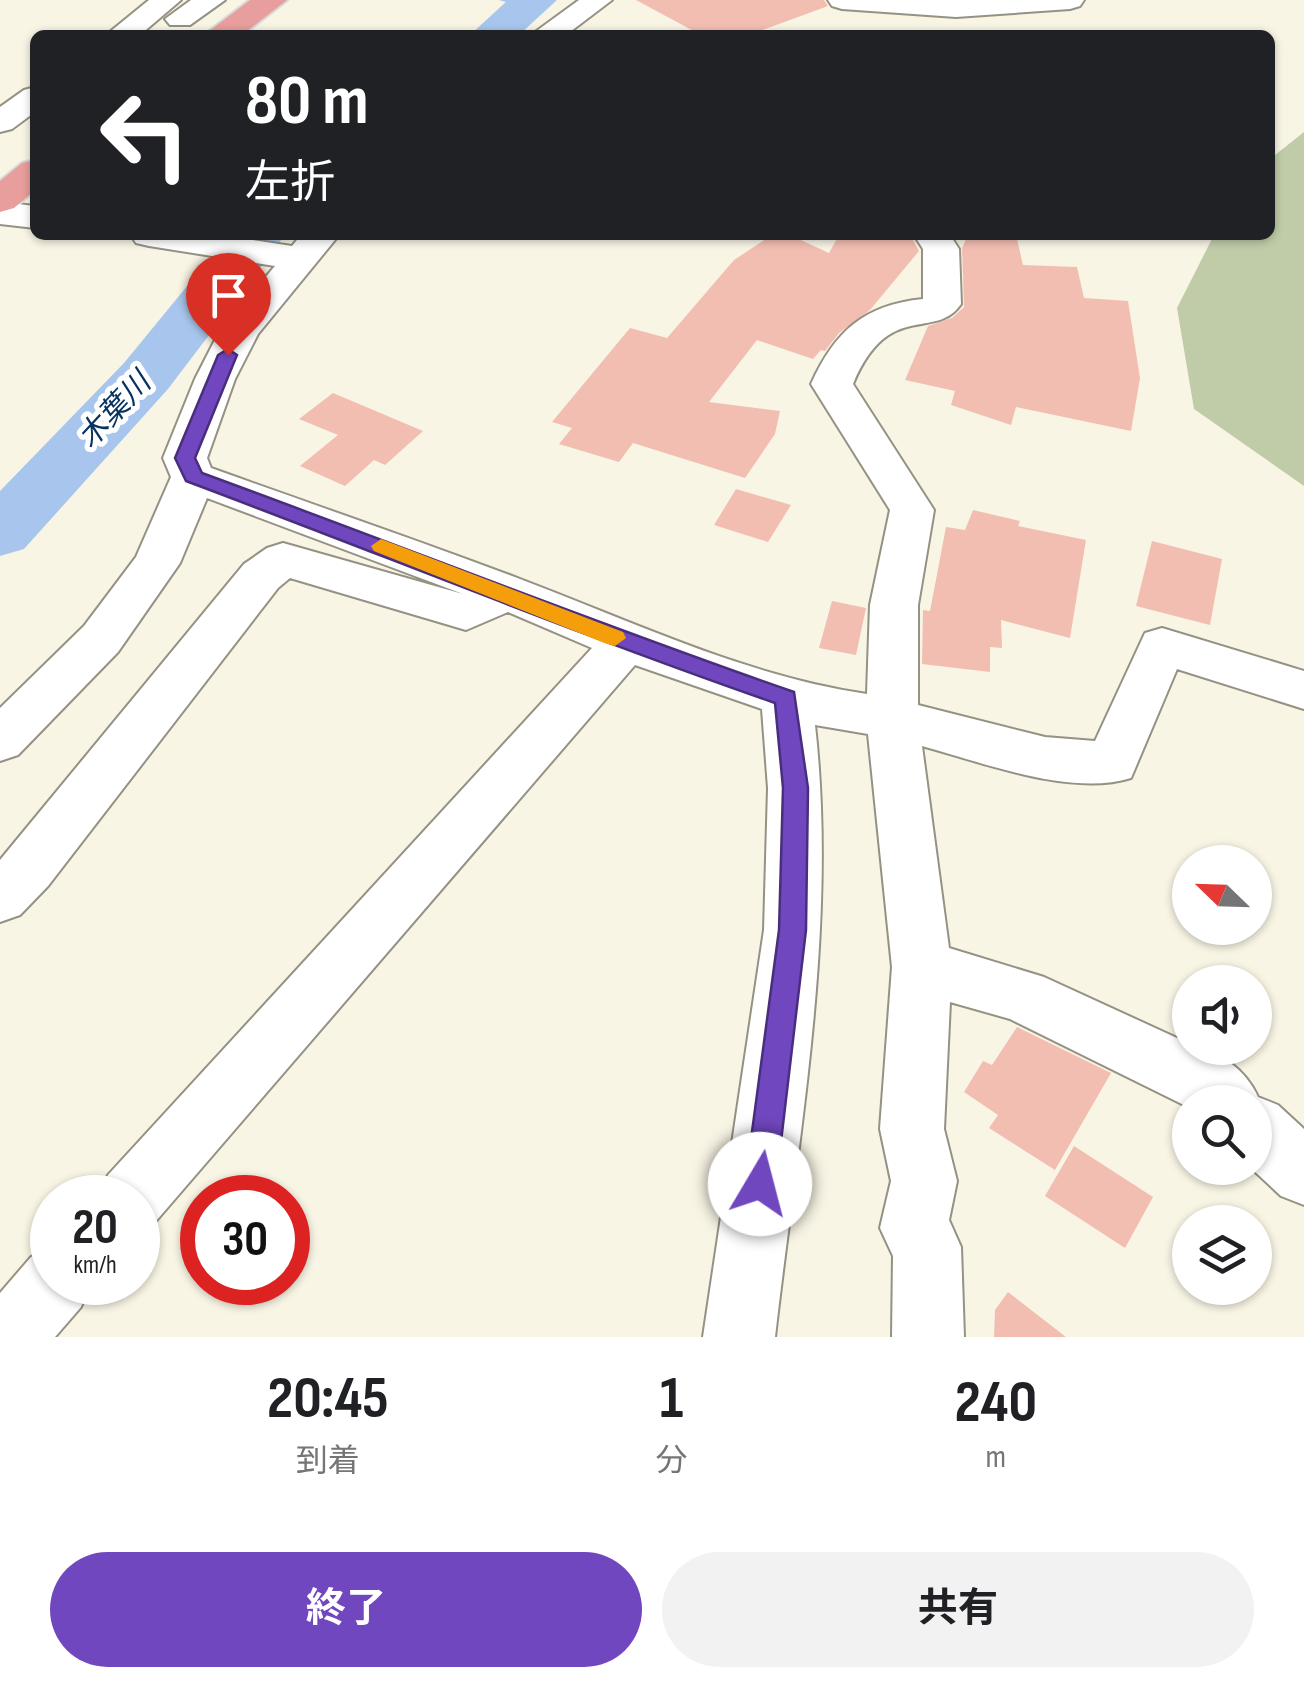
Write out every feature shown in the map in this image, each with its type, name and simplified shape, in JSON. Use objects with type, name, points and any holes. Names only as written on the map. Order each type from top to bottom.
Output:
[{"type":"main road","points":[[227,30],[272,0]]},
{"type":"main road","points":[[15,212],[30,181]]},
{"type":"street","points":[[134,30],[212,0]]},
{"type":"street","points":[[553,30],[598,0]]},
{"type":"street","points":[[842,0],[900,8],[1038,5],[1070,0]]},
{"type":"street","points":[[900,8],[979,30]]},
{"type":"street","points":[[0,122],[30,101]]},
{"type":"street","points":[[200,240],[302,250]]},
{"type":"street","points":[[928,1337],[927,1247],[914,1228],[924,1181],[912,1129],[922,967],[892,718],[894,605],[912,510],[832,384],[850,341],[896,315],[930,311],[942,304],[942,250],[935,240]]},
{"type":"street","points":[[302,250],[240,330],[214,380],[185,458],[194,477],[506,592],[626,643],[786,698],[892,718],[1046,758],[1112,763],[1162,646],[1304,690]]},
{"type":"street","points":[[0,741],[101,638],[157,564],[194,477]]},
{"type":"street","points":[[0,898],[28,869],[261,576],[284,559],[466,613],[506,592]]},
{"type":"street","points":[[152,1175],[626,643]]},
{"type":"street","points":[[739,1337],[793,930],[796,788],[786,698]]},
{"type":"street","points":[[922,967],[1023,996],[1209,1085]]},
{"type":"street","points":[[1272,1143],[1304,1173]]},
{"type":"street","points":[[8,1337],[36,1305]]},
{"type":"green space","points":[[1304,132],[1304,486],[1194,409],[1177,308],[1211,240],[1275,240],[1275,155]]},
{"type":"building","points":[[636,0],[824,0],[828,6],[763,30],[692,30]]},
{"type":"building","points":[[764,240],[801,240],[829,253],[836,240],[913,240],[919,251],[870,310],[839,333],[825,351],[821,350],[813,359],[757,340],[709,402],[780,411],[775,434],[745,478],[633,443],[619,462],[559,444],[572,428],[552,422],[630,328],[667,338],[734,260]]},
{"type":"building","points":[[966,240],[1017,240],[1023,265],[1077,267],[1084,298],[1128,301],[1140,378],[1131,431],[1016,407],[1011,425],[951,405],[955,391],[905,380],[928,326],[952,318],[964,307],[962,248]]},
{"type":"building","points":[[333,393],[423,431],[385,465],[374,460],[345,486],[300,466],[338,435],[299,419]]},
{"type":"building","points":[[736,489],[791,505],[768,542],[714,525]]},
{"type":"building","points":[[973,510],[1020,521],[1018,526],[1086,540],[1070,638],[1001,620],[1002,648],[990,647],[990,672],[922,664],[923,610],[930,611],[946,527],[965,530]]},
{"type":"building","points":[[1152,541],[1222,559],[1210,625],[1136,606]]},
{"type":"building","points":[[832,601],[866,608],[856,655],[819,648]]},
{"type":"building","points":[[1017,1027],[1111,1073],[1055,1170],[989,1128],[998,1115],[964,1092],[983,1061],[992,1065]]},
{"type":"building","points":[[1074,1146],[1153,1197],[1125,1248],[1045,1196]]},
{"type":"building","points":[[1008,1292],[1066,1337],[994,1337],[995,1310]]},
{"type":"waterway","points":[[503,0],[526,6]]},
{"type":"waterway","name":"木葉川","points":[[498,30],[535,0]]},
{"type":"waterway","name":"木葉川","points":[[0,533],[146,376],[254,240]]},
{"type":"slow traffic","points":[[381,546],[615,638]]},
{"type":"route","points":[[228,355],[214,380],[185,458],[194,477],[506,592],[626,643],[786,698],[796,788],[793,930],[760,1184]]}]
